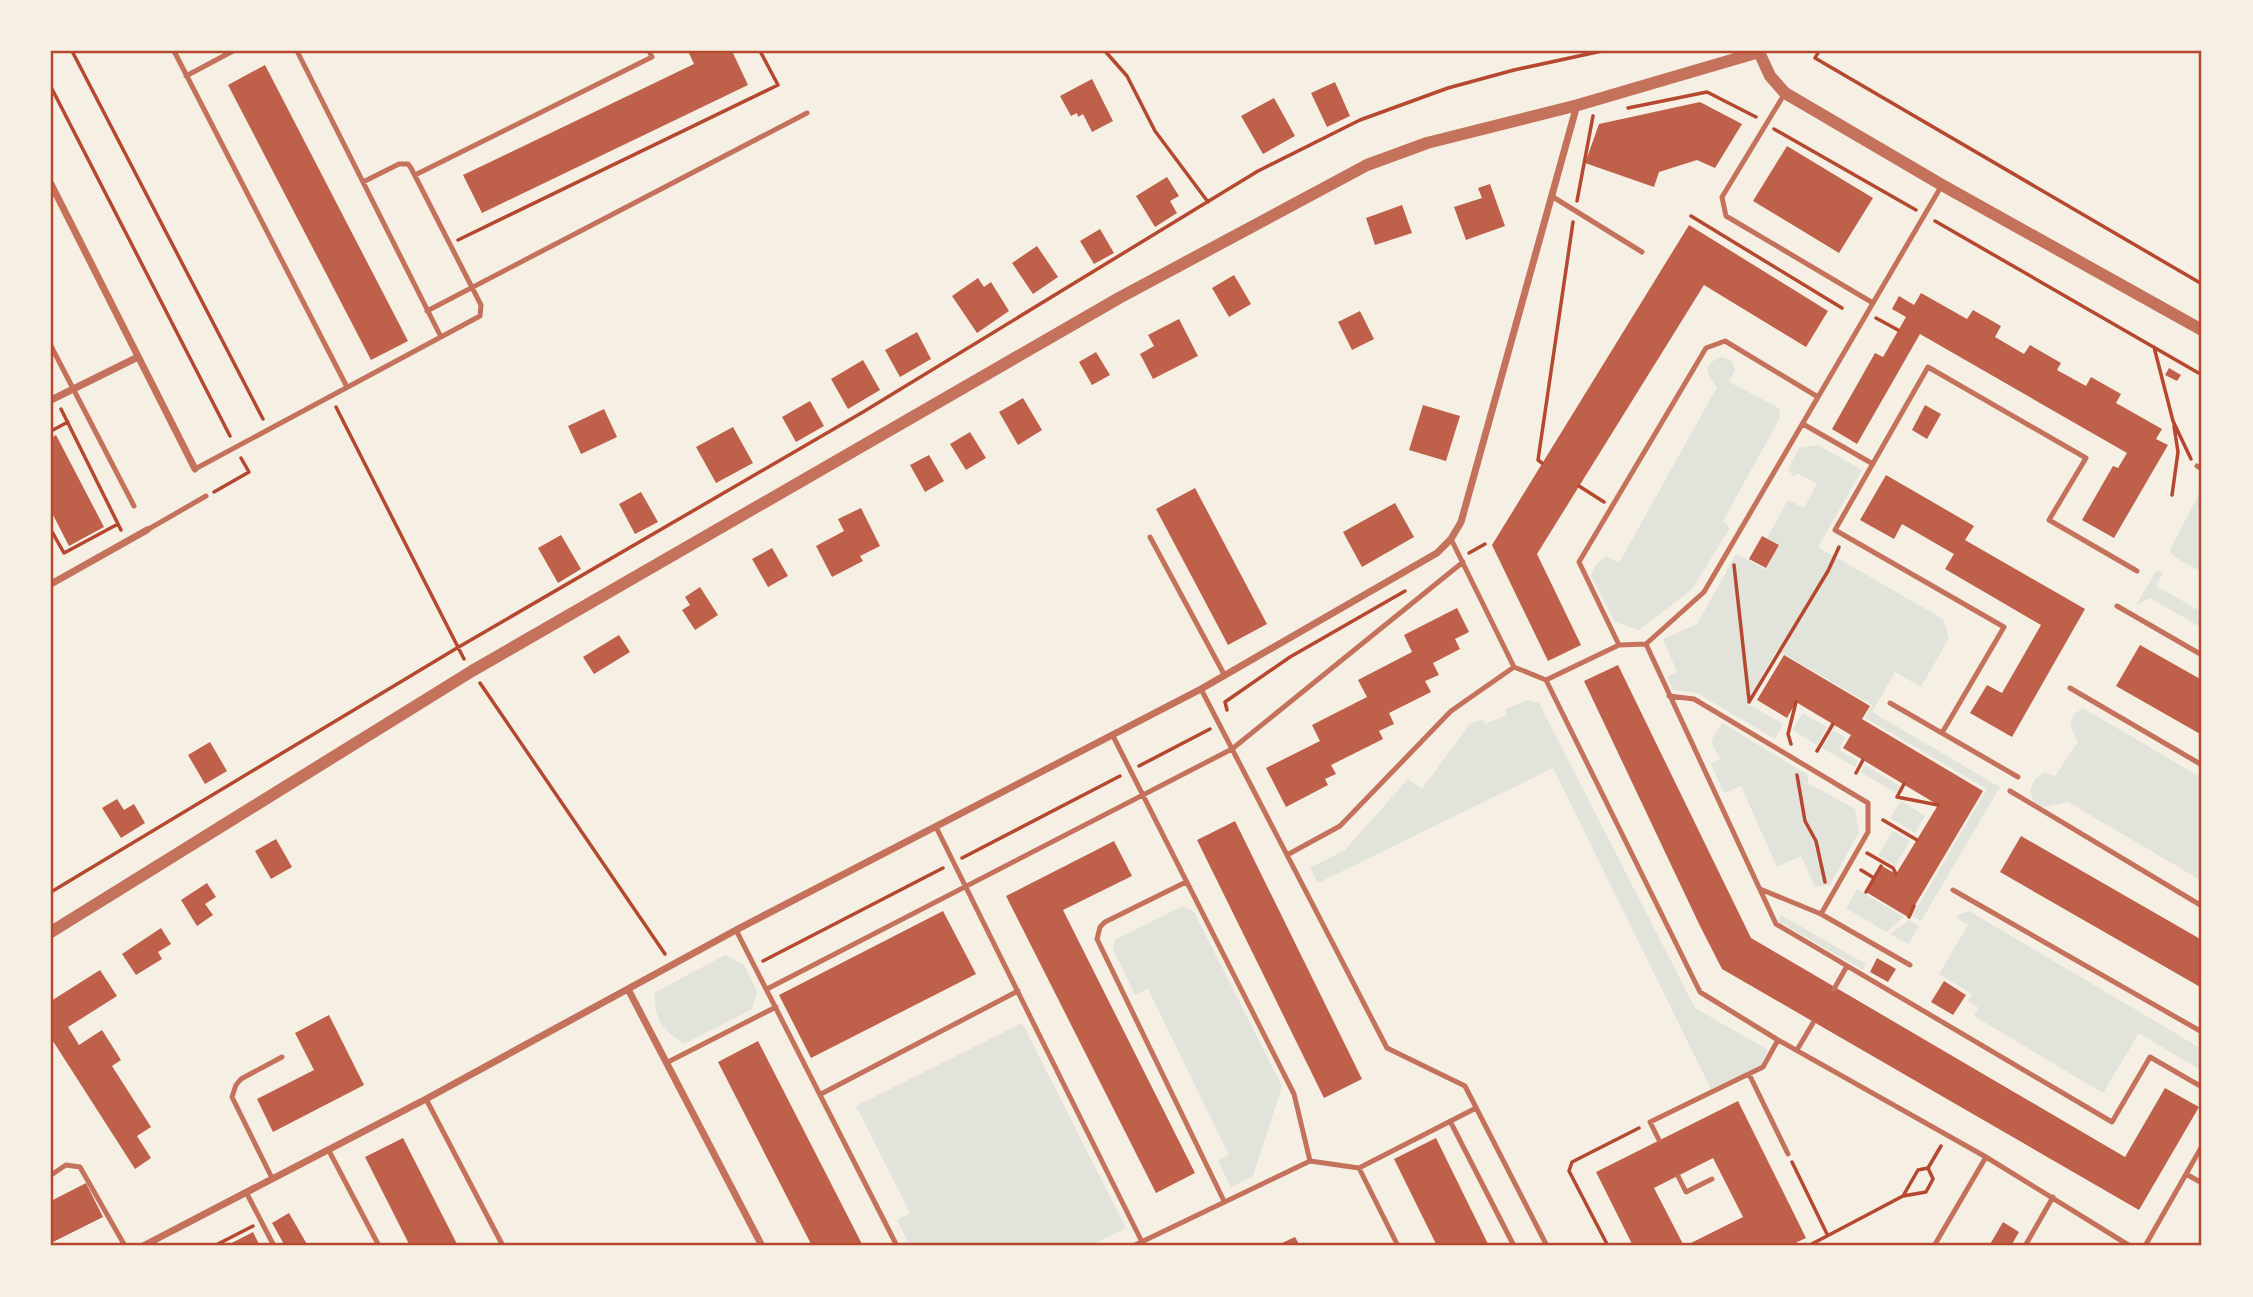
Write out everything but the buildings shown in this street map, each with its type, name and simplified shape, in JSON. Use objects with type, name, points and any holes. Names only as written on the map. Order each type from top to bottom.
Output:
[{"type":"street","points":[[51,932],[472,671],[1119,298],[1367,166],[1427,143],[1578,104],[1760,51],[1770,76],[1785,93],[1942,185],[2202,330]]},
{"type":"street","points":[[143,1246],[426,1099],[736,930],[1225,677],[1437,553],[1451,539],[1461,522],[1578,104]]},
{"type":"street","points":[[51,184],[195,469]]},
{"type":"street","points":[[53,399],[138,357]]},
{"type":"street","points":[[51,584],[147,530]]},
{"type":"street","points":[[628,989],[762,1246]]},
{"type":"lane","points":[[174,51],[347,387]]},
{"type":"lane","points":[[186,76],[233,51]]},
{"type":"lane","points":[[297,51],[440,337]]},
{"type":"lane","points":[[415,175],[652,57],[649,51]]},
{"type":"lane","points":[[1785,93],[1722,197],[1726,216],[1873,303]]},
{"type":"lane","points":[[427,311],[807,113]]},
{"type":"lane","points":[[195,469],[480,316],[481,305],[411,167],[404,163],[363,182]]},
{"type":"lane","points":[[1546,680],[1619,645],[1646,644],[1704,592],[1942,185]]},
{"type":"lane","points":[[1553,197],[1642,252]]},
{"type":"lane","points":[[1619,645],[1579,562],[1706,348],[1726,341],[1818,397]]},
{"type":"lane","points":[[51,346],[134,506]]},
{"type":"lane","points":[[1942,733],[2004,627],[1835,530],[1928,367],[2086,458],[2049,520],[2137,571]]},
{"type":"lane","points":[[1803,424],[1873,464]]},
{"type":"lane","points":[[147,530],[206,496]]},
{"type":"lane","points":[[1150,537],[1225,677]]},
{"type":"lane","points":[[1451,539],[1514,667],[1546,680],[1694,982],[1709,999],[1986,1157],[2130,1246]]},
{"type":"lane","points":[[767,989],[1232,749],[1463,562]]},
{"type":"lane","points":[[2117,606],[2202,656]]},
{"type":"lane","points":[[1646,644],[1776,924],[2112,1122],[2150,1057],[2202,1087]]},
{"type":"lane","points":[[1287,855],[1340,826],[1451,711],[1514,667]]},
{"type":"lane","points":[[2070,688],[2202,765]]},
{"type":"lane","points":[[1201,689],[1387,1048],[1465,1086],[1547,1246]]},
{"type":"lane","points":[[1669,696],[1694,699],[1868,803],[1868,832],[1821,914]]},
{"type":"lane","points":[[1890,703],[2018,777]]},
{"type":"lane","points":[[1113,736],[1294,1094],[1310,1161]]},
{"type":"lane","points":[[2010,791],[2202,906]]},
{"type":"lane","points":[[936,827],[1145,1240],[1152,1246]]},
{"type":"lane","points":[[1186,882],[1105,922],[1097,933],[1097,939],[1224,1201]]},
{"type":"lane","points":[[1760,889],[1821,914],[1910,965]]},
{"type":"lane","points":[[1953,890],[2202,1032]]},
{"type":"lane","points":[[736,930],[897,1246]]},
{"type":"lane","points":[[1833,989],[1847,966]]},
{"type":"lane","points":[[821,1094],[1018,991]]},
{"type":"lane","points":[[666,1063],[776,1007]]},
{"type":"lane","points":[[1797,1050],[1813,1023]]},
{"type":"lane","points":[[1659,1140],[1650,1122],[1763,1067],[1778,1040]]},
{"type":"lane","points":[[272,1178],[232,1097],[236,1084],[241,1079],[282,1057]]},
{"type":"lane","points":[[1749,1074],[1788,1154]]},
{"type":"lane","points":[[426,1099],[503,1246]]},
{"type":"lane","points":[[1133,1246],[1310,1161],[1359,1168],[1476,1108]]},
{"type":"lane","points":[[1450,1121],[1514,1246]]},
{"type":"lane","points":[[2145,1246],[2202,1146]]},
{"type":"lane","points":[[328,1149],[379,1246]]},
{"type":"lane","points":[[1934,1246],[1986,1157]]},
{"type":"lane","points":[[51,1175],[66,1166],[80,1167],[125,1246]]},
{"type":"lane","points":[[1359,1168],[1398,1246]]},
{"type":"lane","points":[[2186,1174],[2202,1183]]},
{"type":"lane","points":[[1678,1176],[1686,1192],[1712,1179]]},
{"type":"lane","points":[[246,1192],[274,1246]]},
{"type":"lane","points":[[2025,1246],[2053,1197]]},
{"type":"path","points":[[72,51],[268,429]]},
{"type":"path","points":[[450,244],[778,85],[760,51]]},
{"type":"path","points":[[1105,51],[1127,76],[1155,131],[1208,202]]},
{"type":"path","points":[[51,892],[457,648],[863,412],[1258,171],[1360,121],[1448,88],[1602,51]]},
{"type":"path","points":[[1819,51],[1815,58],[2202,284]]},
{"type":"path","points":[[51,87],[249,472],[206,496]]},
{"type":"path","points":[[1618,111],[1707,92],[1754,116]]},
{"type":"path","points":[[1542,463],[1538,460],[1592,116],[1605,113]]},
{"type":"path","points":[[1766,124],[2202,374]]},
{"type":"path","points":[[1690,216],[1842,309]]},
{"type":"path","points":[[1867,313],[1898,330]]},
{"type":"path","points":[[2154,347],[2178,452],[2172,495]]},
{"type":"path","points":[[331,396],[457,648],[672,964]]},
{"type":"path","points":[[53,399],[68,422],[127,542]]},
{"type":"path","points":[[2173,421],[2192,461]]},
{"type":"path","points":[[51,431],[68,422]]},
{"type":"path","points":[[1579,486],[1612,506]]},
{"type":"path","points":[[51,530],[64,553],[118,524]]},
{"type":"path","points":[[1732,545],[1749,702],[1828,571],[1844,535]]},
{"type":"path","points":[[1788,734],[1797,702]]},
{"type":"path","points":[[1818,751],[1833,724]]},
{"type":"path","points":[[1796,760],[1805,821],[1816,841],[1826,886]]},
{"type":"path","points":[[1856,773],[1863,760]]},
{"type":"path","points":[[1904,785],[1897,797],[1938,805]]},
{"type":"path","points":[[1884,820],[1917,840]]},
{"type":"path","points":[[1865,852],[1893,868],[1896,874]]},
{"type":"path","points":[[1866,892],[1881,866]]},
{"type":"path","points":[[1856,867],[1874,878]]},
{"type":"path","points":[[1909,917],[1914,906]]},
{"type":"path","points":[[1608,1246],[1569,1171],[1569,1166],[1650,1122]]},
{"type":"path","points":[[1903,1196],[1918,1170],[1928,1168],[1948,1135]]},
{"type":"path","points":[[1788,1154],[1828,1234]]},
{"type":"path","points":[[1808,1246],[1903,1196],[1926,1192],[1933,1179],[1928,1168]]},
{"type":"path","points":[[214,1246],[261,1222]]},
{"type":"shaded area","points":[[1722,357],[1732,361],[1735,370],[1729,382],[1779,408],[1780,418],[1723,521],[1730,528],[1692,589],[1639,630],[1615,622],[1591,576],[1592,572],[1607,556],[1619,563],[1717,387],[1709,377],[1707,368]]},
{"type":"shaded area","points":[[1818,445],[1862,470],[1818,547],[1943,619],[1949,638],[1921,687],[1895,672],[1872,712],[2000,787],[1921,921],[1912,916],[1987,789],[1865,718],[1872,705],[1777,650],[1746,703],[1783,724],[1775,739],[1697,693],[1673,690],[1667,677],[1677,672],[1663,639],[1697,624],[1736,554],[1766,570],[1779,545],[1767,538],[1788,500],[1804,508],[1817,484],[1797,473],[1794,477],[1788,470],[1799,448]]},
{"type":"shaded area","points":[[2202,488],[2202,572],[2173,556],[2170,550]]},
{"type":"shaded area","points":[[2157,570],[2163,573],[2156,586],[2202,612],[2202,628],[2150,598],[2136,605]]},
{"type":"shaded area","points":[[1527,700],[1539,703],[1695,1008],[1768,1050],[1760,1066],[1711,1089],[1553,768],[1318,883],[1310,868],[1345,850],[1408,779],[1422,789],[1470,724],[1483,719],[1485,724],[1507,715],[1505,709]]},
{"type":"shaded area","points":[[2083,708],[2202,778],[2202,881],[2068,802],[2044,807],[2034,803],[2030,790],[2035,779],[2044,773],[2055,776],[2078,742],[2070,725],[2074,714]]},
{"type":"shaded area","points":[[1803,713],[1827,727],[1817,745],[1792,730]]},
{"type":"shaded area","points":[[1722,723],[1808,775],[1808,783],[1855,809],[1859,832],[1830,885],[1815,887],[1801,856],[1777,867],[1741,786],[1724,793],[1711,764],[1720,759],[1711,741]]},
{"type":"shaded area","points":[[1833,730],[1845,737],[1839,750],[1858,761],[1855,767],[1822,748]]},
{"type":"shaded area","points":[[1865,765],[1900,786],[1896,793],[1861,772]]},
{"type":"shaded area","points":[[1901,801],[1925,816],[1915,833],[1890,818]]},
{"type":"shaded area","points":[[1893,831],[1910,841],[1895,866],[1878,855]]},
{"type":"shaded area","points":[[1857,889],[1904,917],[1886,932],[1846,908]]},
{"type":"shaded area","points":[[1183,906],[1194,912],[1282,1086],[1253,1176],[1231,1187],[1218,1161],[1229,1155],[1148,989],[1135,995],[1113,949],[1115,940]]},
{"type":"shaded area","points":[[1969,911],[2202,1049],[2202,1071],[2139,1033],[2103,1093],[1974,1016],[1979,1008],[1968,1001],[1972,994],[1939,974],[1968,925],[1957,918],[1959,914]]},
{"type":"shaded area","points":[[1781,915],[1866,964],[1863,970],[1778,921]]},
{"type":"shaded area","points":[[1909,920],[1919,926],[1908,944],[1890,934]]},
{"type":"shaded area","points":[[725,955],[744,965],[757,992],[752,1009],[684,1044],[670,1033],[658,1018],[654,993]]},
{"type":"shaded area","points":[[1022,1023],[1126,1228],[1089,1246],[910,1246],[897,1220],[910,1213],[856,1106]]}]
